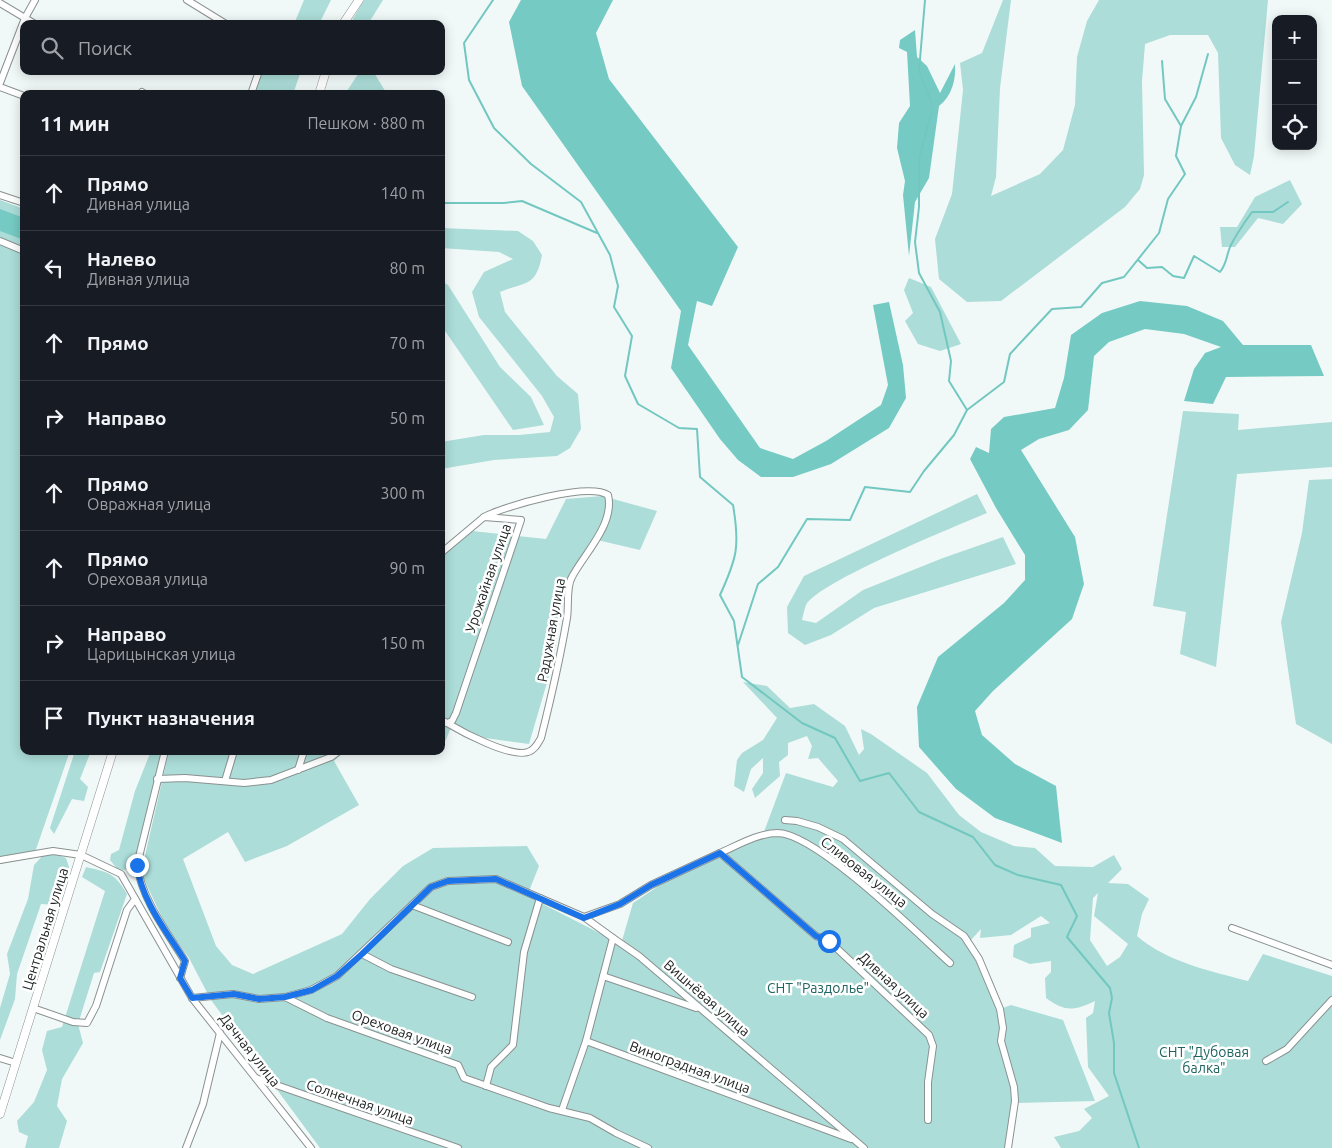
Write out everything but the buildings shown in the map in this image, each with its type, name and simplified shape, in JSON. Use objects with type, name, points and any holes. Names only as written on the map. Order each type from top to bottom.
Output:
[{"type":"street","points":[[25,18],[34,0]]},
{"type":"street","points":[[187,0],[220,20]]},
{"type":"street","points":[[346,20],[359,0]]},
{"type":"street","points":[[0,3],[28,20]]},
{"type":"street","points":[[0,83],[20,31]]},
{"type":"street","points":[[252,90],[258,75]]},
{"type":"street","points":[[320,90],[325,75]]},
{"type":"street","points":[[0,87],[20,94]]},
{"type":"street","points":[[0,195],[20,202]]},
{"type":"street","points":[[0,241],[20,249]]},
{"type":"street","name":"Радужная улица","points":[[445,722],[488,744],[520,753],[529,752],[536,746],[541,738],[558,670],[568,613],[571,578],[596,542],[610,503],[608,495],[602,491],[590,490],[543,498],[498,510],[484,517]]},
{"type":"street","name":"Урожайная улица","points":[[445,550],[484,517],[521,520],[456,713],[452,721],[445,722]]},
{"type":"street","name":"Центральная улица","points":[[0,1114],[113,755]]},
{"type":"street","points":[[164,755],[137,865],[138,877],[149,901],[185,961],[180,978]]},
{"type":"street","points":[[225,782],[233,755]]},
{"type":"street","points":[[298,770],[303,755]]},
{"type":"street","points":[[157,779],[185,778],[244,783],[271,780],[334,755]]},
{"type":"street","points":[[785,820],[796,821],[818,828],[843,839],[932,914],[964,936],[979,959],[1000,1009],[1003,1028],[1001,1040],[1014,1087],[1015,1101],[1008,1148]]},
{"type":"street","name":"Сливовая улица","points":[[720,853],[760,836],[779,833],[802,841],[846,871],[910,925],[950,963]]},
{"type":"street","points":[[0,860],[53,851],[81,854]]},
{"type":"street","points":[[584,918],[620,904],[651,885],[720,853]]},
{"type":"street","name":"Дивная улица","points":[[720,853],[816,936],[829,941],[929,1035],[933,1046],[928,1082],[928,1120]]},
{"type":"street","name":"Дачная улица","points":[[81,854],[121,874],[192,998],[311,1148]]},
{"type":"street","name":"Вишнёвая улица","points":[[285,997],[312,990],[337,976],[431,887],[448,881],[496,879],[584,918],[639,956],[864,1148]]},
{"type":"street","points":[[486,1086],[491,1067],[513,1045],[524,952],[540,898]]},
{"type":"street","points":[[33,1008],[73,1022],[88,1023],[96,1006],[127,910],[135,899]]},
{"type":"street","points":[[412,905],[508,942]]},
{"type":"street","points":[[1232,928],[1332,965]]},
{"type":"street","points":[[562,1110],[586,1041],[613,938]]},
{"type":"street","points":[[362,954],[391,969],[472,997]]},
{"type":"street","points":[[603,976],[700,1009]]},
{"type":"street","points":[[192,998],[234,994],[259,999],[285,997]]},
{"type":"street","name":"Ореховая улица","points":[[285,997],[327,1018],[458,1065],[464,1078],[549,1108],[590,1118],[616,1134],[648,1148]]},
{"type":"street","points":[[1266,1061],[1288,1049],[1332,1000]]},
{"type":"street","points":[[186,1148],[203,1104],[220,1033]]},
{"type":"street","name":"Виноградная улица","points":[[586,1041],[854,1140]]},
{"type":"street","points":[[0,1058],[16,1063]]},
{"type":"street","name":"Солнечная улица","points":[[255,1077],[458,1148]]},
{"type":"green space","points":[[304,0],[331,0],[321,20],[296,20]]},
{"type":"green space","points":[[364,0],[383,0],[370,20],[352,20]]},
{"type":"green space","points":[[1003,0],[1011,0],[1000,88],[996,177],[991,196],[1040,174],[1063,150],[1075,105],[1077,57],[1087,21],[1099,0],[1268,0],[1254,156],[1250,175],[1235,165],[1221,138],[1218,53],[1208,35],[1170,35],[1145,44],[1142,81],[1144,175],[1140,189],[1125,207],[1001,301],[967,302],[939,279],[935,239],[952,194],[963,90],[960,63],[982,53]]},
{"type":"green space","points":[[261,75],[300,75],[294,90],[256,90]]},
{"type":"green space","points":[[357,75],[375,75],[385,90],[348,90]]},
{"type":"green space","points":[[1290,180],[1302,204],[1283,224],[1258,218],[1235,247],[1222,247],[1220,227],[1237,227],[1255,197]]},
{"type":"green space","points":[[0,200],[20,208],[20,755],[69,755],[33,858],[0,864]]},
{"type":"green space","points":[[445,228],[518,231],[533,241],[542,255],[537,273],[524,284],[500,292],[505,312],[557,376],[578,394],[581,429],[570,448],[557,456],[494,460],[445,468],[445,441],[484,435],[519,435],[550,432],[554,417],[542,396],[479,317],[472,292],[484,272],[513,259],[499,252],[445,248]]},
{"type":"green space","points":[[909,278],[931,287],[961,344],[940,351],[918,344],[905,321],[913,313],[904,290]]},
{"type":"green space","points":[[445,283],[448,285],[500,367],[531,397],[544,425],[513,430],[445,331]]},
{"type":"green space","points":[[1183,411],[1239,414],[1238,430],[1332,422],[1332,467],[1237,474],[1216,667],[1180,654],[1186,612],[1153,606]]},
{"type":"green space","points":[[1332,479],[1332,744],[1296,724],[1281,622],[1302,533],[1309,480]]},
{"type":"green space","points":[[977,494],[987,513],[889,555],[835,583],[816,595],[806,605],[802,620],[816,623],[863,590],[943,558],[1003,537],[1016,564],[874,608],[831,635],[805,645],[788,633],[787,607],[804,576]]},
{"type":"green space","points":[[602,496],[657,511],[640,550],[593,539],[572,569],[565,589],[553,662],[529,744],[485,738],[453,723],[445,742],[445,553],[472,531],[546,539],[566,499]]},
{"type":"green space","name":"СНТ \"Раздолье\"","points":[[743,682],[767,686],[790,708],[814,704],[845,726],[859,755],[864,749],[861,729],[871,734],[927,773],[959,815],[981,832],[1014,846],[1035,848],[1055,866],[1093,867],[1114,855],[1122,869],[1108,883],[1128,884],[1149,899],[1142,914],[1137,936],[1162,953],[1204,969],[1248,981],[1263,954],[1332,976],[1332,1148],[1061,1148],[1054,1137],[1079,1131],[1092,1118],[1084,1109],[1109,1096],[1088,1067],[1086,1018],[1093,1013],[1095,1001],[1075,1008],[1064,1008],[1053,1003],[1046,998],[1045,978],[1051,972],[1051,961],[1030,964],[1013,957],[1014,945],[1031,937],[1031,928],[1050,923],[1041,916],[1011,935],[980,938],[981,929],[971,940],[993,982],[1003,1008],[1011,1005],[1063,1020],[1095,1101],[1013,1103],[1006,1148],[320,1148],[211,1000],[189,958],[167,928],[141,873],[168,755],[341,755],[334,761],[359,805],[287,846],[245,862],[228,832],[183,859],[216,946],[232,965],[253,974],[342,934],[370,899],[403,866],[433,848],[527,846],[539,866],[527,896],[621,944],[633,903],[666,881],[762,837],[786,773],[833,787],[838,781],[818,758],[808,759],[812,746],[807,736],[788,743],[788,755],[779,762],[780,776],[755,798],[752,789],[763,773],[763,758],[751,769],[744,792],[734,786],[737,760],[742,753],[763,740],[777,718]],"holes":[[[1098,893],[1094,916],[1128,944],[1120,957],[1107,966],[1090,940],[1093,898]]]},
{"type":"green space","points":[[74,755],[89,755],[80,779],[88,787],[84,801],[72,799],[54,834],[50,828]]},
{"type":"green space","points":[[149,755],[164,755],[134,868],[119,871],[110,860],[111,854],[119,850],[135,791]]},
{"type":"green space","points":[[50,852],[66,858],[69,867],[58,905],[41,904],[17,974],[15,999],[0,1040],[0,1008],[10,974],[7,954],[28,899],[34,865],[45,853]]},
{"type":"green space","points":[[86,867],[110,874],[119,882],[127,894],[100,972],[94,973],[78,1024],[83,1043],[62,1079],[57,1106],[67,1121],[59,1148],[25,1148],[28,1136],[19,1132],[17,1121],[34,1102],[47,1070],[42,1050],[47,1031],[62,1027],[105,891],[82,877]]},
{"type":"shaded area","points":[[521,0],[613,0],[596,33],[609,79],[738,247],[712,306],[697,301],[688,345],[760,448],[793,459],[826,441],[881,405],[888,385],[873,305],[889,302],[903,365],[906,398],[889,428],[831,464],[793,477],[761,477],[738,460],[720,439],[671,368],[681,311],[522,86],[509,22]]},
{"type":"shaded area","points":[[915,30],[917,57],[927,66],[940,93],[955,64],[955,70],[954,82],[950,93],[939,106],[929,178],[915,202],[909,256],[903,195],[905,181],[897,148],[899,123],[910,106],[907,52],[899,48],[900,40]]},
{"type":"shaded area","points":[[0,209],[20,216],[20,238],[0,231]]},
{"type":"shaded area","points":[[1140,301],[1187,306],[1223,321],[1243,345],[1311,345],[1324,376],[1226,377],[1213,404],[1184,401],[1194,369],[1205,353],[1221,347],[1184,334],[1145,329],[1109,342],[1094,356],[1088,410],[1069,430],[1039,439],[1021,450],[1075,537],[1084,584],[1072,619],[993,691],[975,711],[982,735],[1015,764],[1056,786],[1062,843],[995,818],[956,789],[919,747],[917,707],[938,657],[1004,603],[1025,580],[1025,555],[996,508],[970,459],[976,447],[989,453],[991,429],[1004,417],[1055,408],[1064,378],[1071,335],[1102,313]]},
{"type":"waterway","points":[[493,0],[464,43],[469,80],[494,128],[531,164],[581,202],[610,255],[618,286],[614,307],[632,336],[625,376],[638,404],[679,428],[697,429],[700,477],[733,505],[736,552],[720,595],[734,621],[742,677],[802,723],[835,738],[860,781],[889,773],[919,812],[973,837],[995,865],[1018,875],[1061,885],[1077,916],[1067,937],[1110,988],[1112,998],[1109,1013],[1114,1043],[1114,1073],[1139,1148]]},
{"type":"waterway","points":[[738,645],[758,584],[778,567],[807,519],[850,520],[865,487],[910,492],[924,471],[954,435],[967,410],[949,381],[951,361],[940,312],[919,273],[915,242],[919,207],[919,158],[933,107],[919,71],[925,0]]},
{"type":"waterway","points":[[1181,126],[1196,97],[1208,54]]},
{"type":"waterway","points":[[967,410],[1004,382],[1010,354],[1052,309],[1081,307],[1102,283],[1124,277],[1159,233],[1168,199],[1185,174],[1176,156],[1181,126],[1165,99],[1162,61]]},
{"type":"waterway","points":[[445,203],[504,203],[522,201],[597,233]]},
{"type":"waterway","points":[[1138,260],[1147,268],[1162,267],[1173,276],[1184,278],[1194,256],[1220,272],[1232,242],[1252,212],[1273,212],[1288,202]]},
{"type":"route","points":[[137,865],[138,877],[149,901],[185,961],[180,978],[192,998],[234,994],[259,999],[285,997],[312,990],[337,976],[431,887],[448,881],[496,879],[584,918],[620,904],[651,885],[720,853],[816,936],[829,941]]},
{"type":"park label","name":"СНТ \"Дубовая балка\"","points":[[1204,1060]]}]
